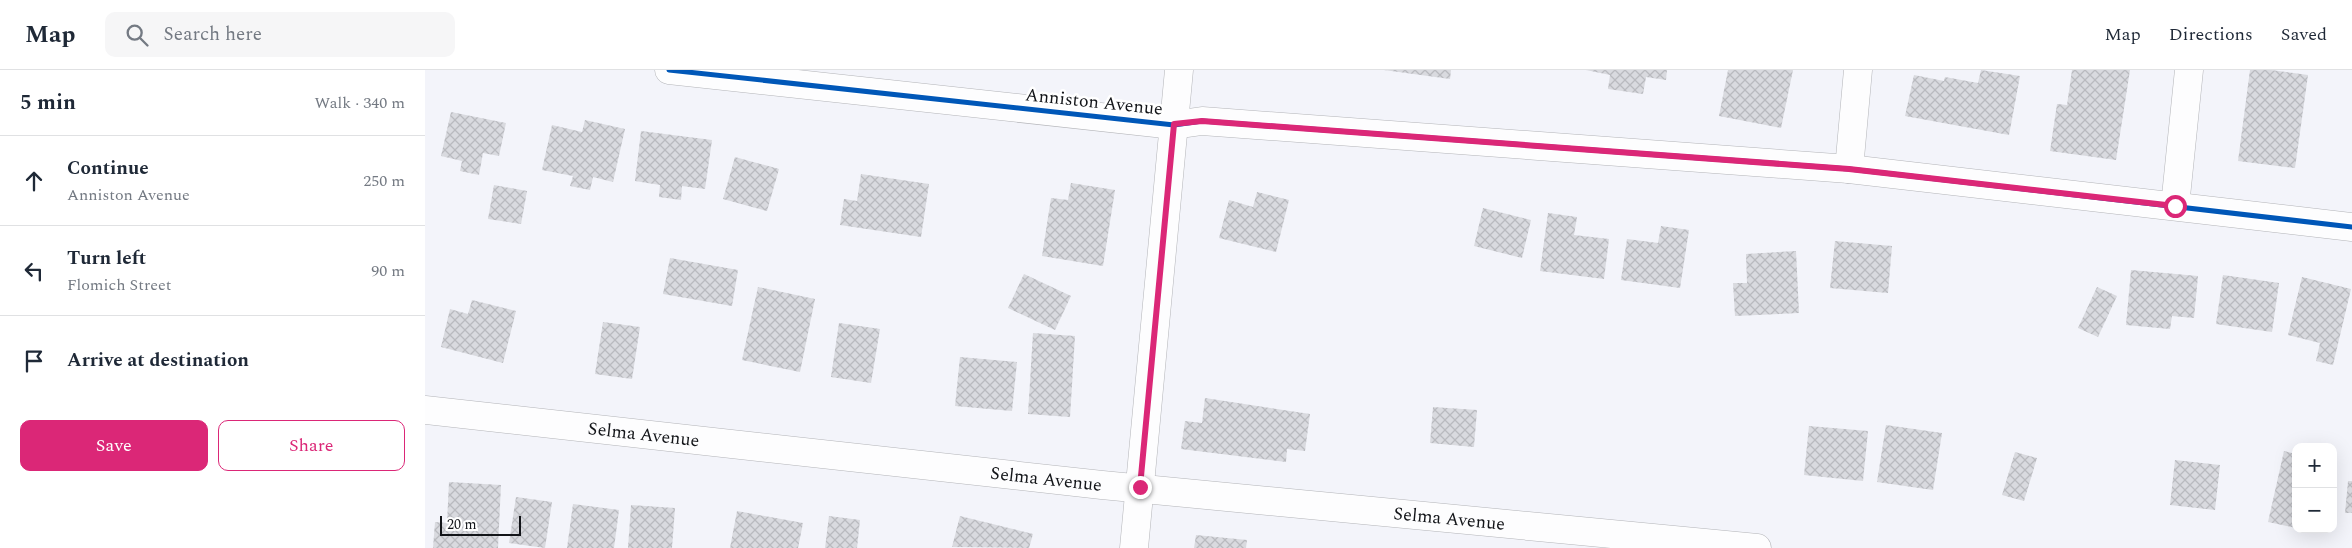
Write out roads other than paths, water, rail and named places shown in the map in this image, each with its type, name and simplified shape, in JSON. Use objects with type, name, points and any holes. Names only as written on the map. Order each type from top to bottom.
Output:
[{"type":"street","name":"Anniston Avenue","points":[[669,70],[1174,124],[1202,121],[1849,169],[2352,227]]},
{"type":"street","points":[[1134,548],[1179,70]]},
{"type":"street","points":[[1849,169],[1858,70]]},
{"type":"street","points":[[2175,206],[2189,70]]},
{"type":"street","name":"Selma Avenue","points":[[425,410],[1140,487],[1757,548]]}]
